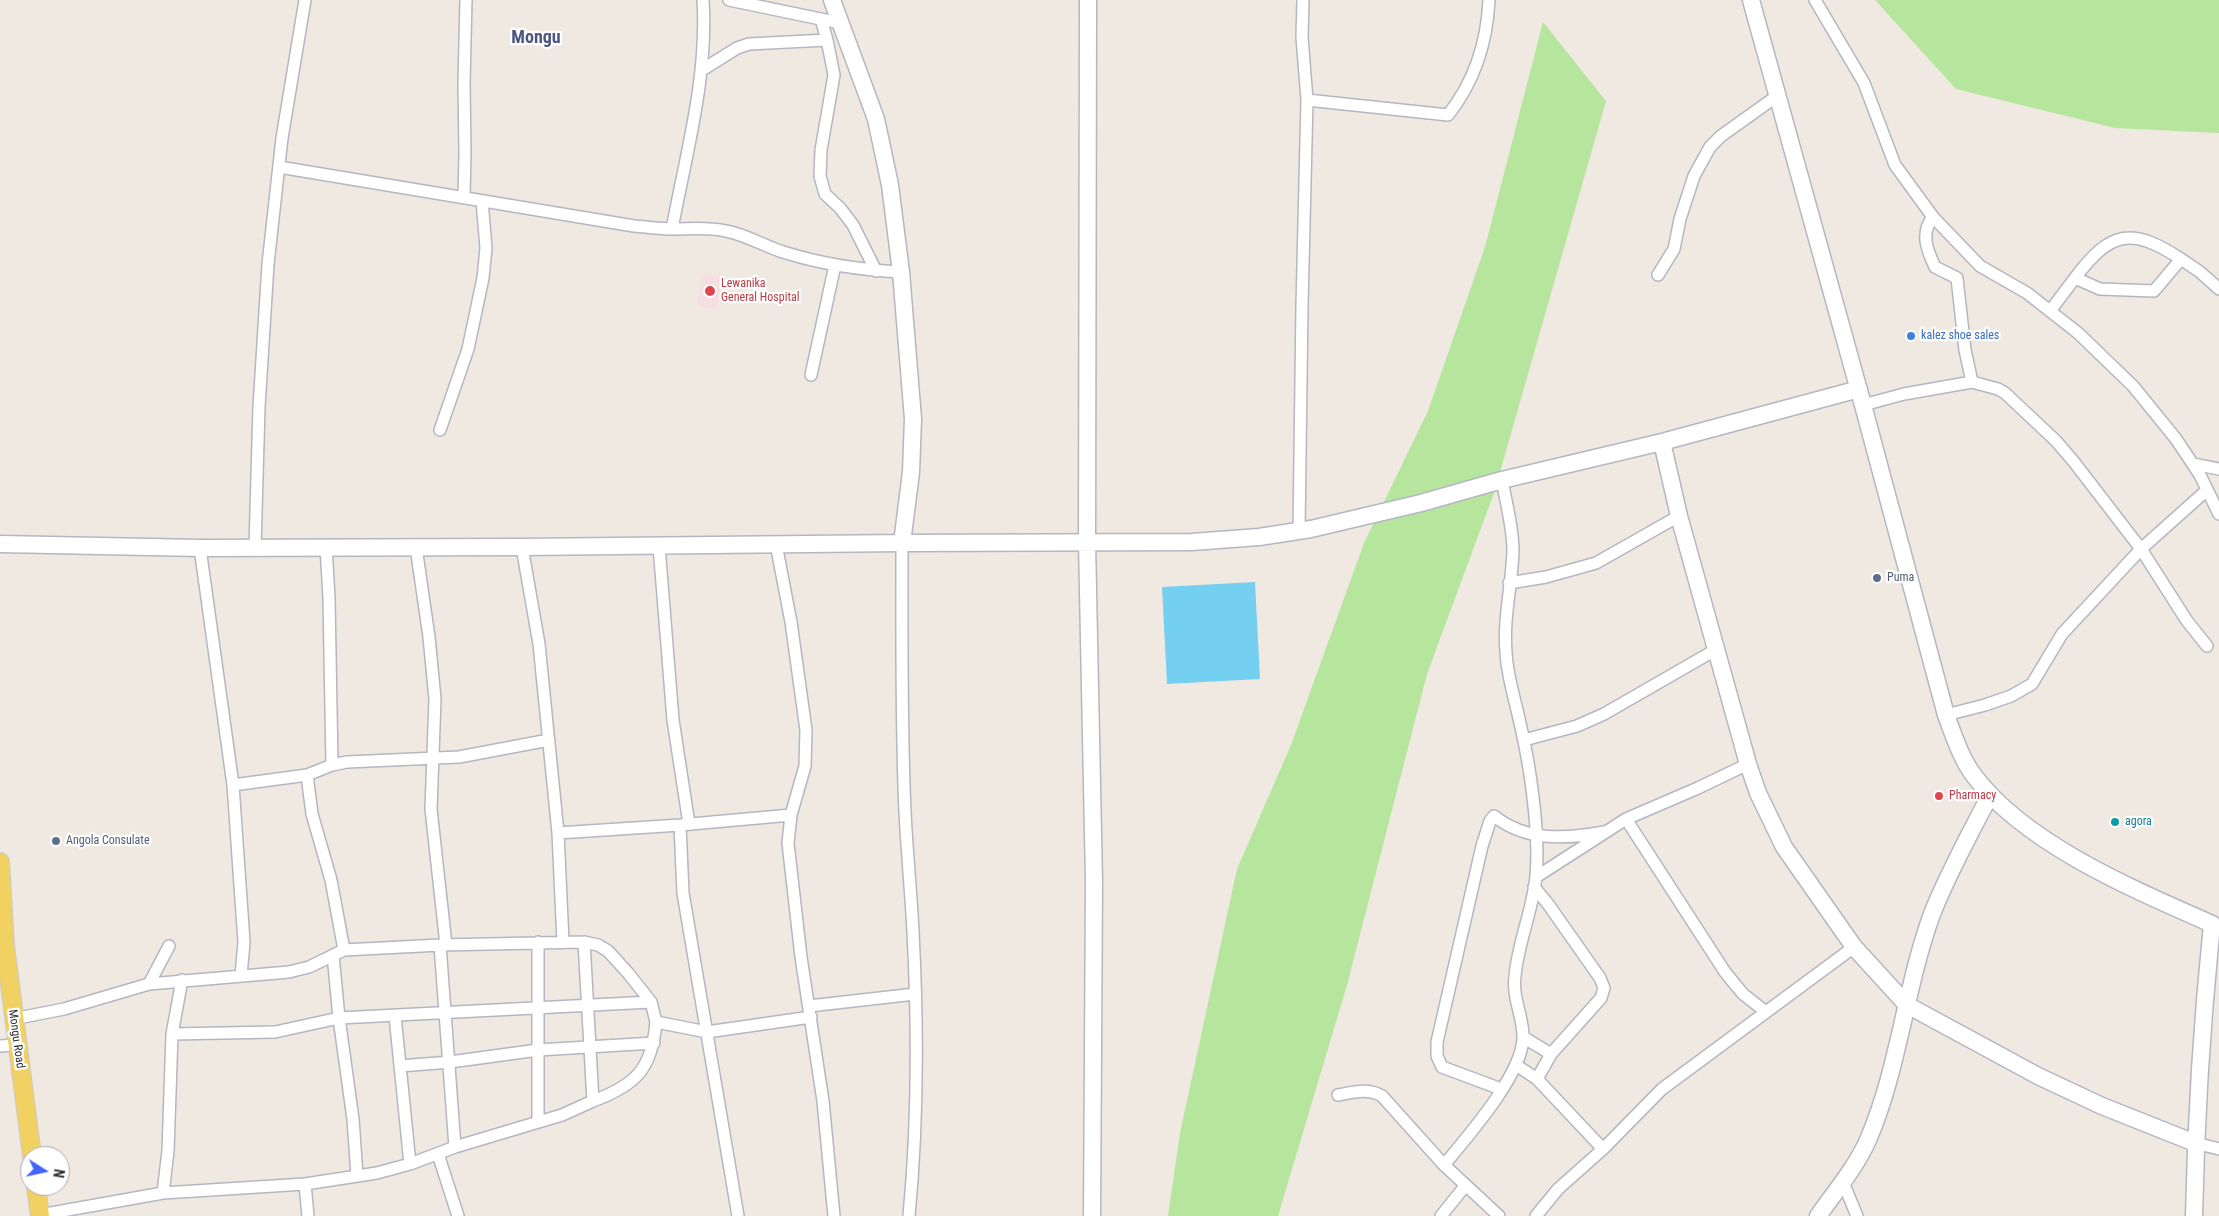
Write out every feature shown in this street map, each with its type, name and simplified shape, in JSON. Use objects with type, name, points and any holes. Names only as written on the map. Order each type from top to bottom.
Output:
[{"type":"main road","points":[[832,0],[876,119],[890,185],[901,272],[912,419],[911,472],[902,543]]},
{"type":"main road","points":[[1088,0],[1087,542],[1094,882],[1092,1216]]},
{"type":"main road","points":[[1751,0],[1861,397],[1946,715],[1962,756],[1974,776],[1990,795],[2024,823],[2073,856],[2137,891],[2216,925],[2204,1005],[2195,1143],[2194,1216]]},
{"type":"main road","points":[[0,544],[200,548],[326,546],[522,548],[776,544],[1192,542],[1259,537],[1299,531],[1421,503],[1502,480],[1861,397]]},
{"type":"main road","points":[[1662,442],[1679,516],[1748,764],[1758,793],[1784,847],[1854,948],[1907,1006],[2038,1076],[2102,1106],[2195,1143]]},
{"type":"main road","points":[[1818,1216],[1843,1182],[1867,1142],[1884,1096],[1932,914],[1960,853],[1990,795]]},
{"type":"main road","name":"Mongu Road","points":[[0,862],[5,946],[13,1019],[8,1045],[30,1146]]},
{"type":"main road","points":[[37,1196],[40,1215]]},
{"type":"street","points":[[255,547],[259,407],[268,264],[279,166],[305,0]]},
{"type":"street","points":[[464,196],[466,154],[464,83],[466,0]]},
{"type":"street","points":[[672,229],[702,70],[703,0]]},
{"type":"street","points":[[729,0],[840,23]]},
{"type":"street","points":[[1299,531],[1307,100],[1302,37],[1303,0]]},
{"type":"street","points":[[1307,100],[1448,115],[1461,99],[1473,78],[1482,52],[1489,0]]},
{"type":"street","points":[[1816,0],[1864,83],[1895,165],[1933,217],[1980,266],[2027,293],[2050,311],[2078,333],[2133,386],[2176,439],[2193,464],[2219,514]]},
{"type":"street","points":[[820,19],[827,40],[834,75],[821,150],[820,176],[822,187],[825,194],[840,208],[853,225],[876,271]]},
{"type":"street","points":[[702,70],[737,48],[749,44],[827,40]]},
{"type":"street","points":[[1658,275],[1674,249],[1680,219],[1694,176],[1710,146],[1777,96]]},
{"type":"street","points":[[279,166],[634,226],[672,229],[703,228],[727,231],[752,238],[794,256],[835,265],[876,271],[901,272]]},
{"type":"street","points":[[440,430],[468,349],[483,278],[486,248],[482,201]]},
{"type":"street","points":[[1933,217],[1926,230],[1926,242],[1935,267],[1957,278],[1965,350],[1972,382]]},
{"type":"street","points":[[2050,311],[2088,261],[2103,249],[2126,236],[2148,240],[2200,272],[2219,289]]},
{"type":"street","points":[[2075,278],[2100,289],[2154,291],[2181,259]]},
{"type":"street","points":[[811,375],[835,265]]},
{"type":"street","points":[[1861,397],[1904,394],[1972,382],[1998,389],[2005,393],[2056,441],[2141,550],[2187,621],[2207,646]]},
{"type":"street","points":[[2193,464],[2219,469]]},
{"type":"street","points":[[1444,1165],[1471,1132],[1501,1089],[1516,1065],[1522,1051],[1522,1024],[1514,996],[1515,977],[1517,956],[1535,882],[1536,836],[1524,740],[1506,654],[1505,620],[1512,536],[1502,480]]},
{"type":"street","points":[[1946,715],[2011,696],[2032,684],[2062,634],[2141,550],[2207,490]]},
{"type":"street","points":[[1509,583],[1546,577],[1596,563],[1679,516]]},
{"type":"street","points":[[902,543],[902,678],[905,812],[915,994],[914,1164],[909,1216]]},
{"type":"street","points":[[776,544],[791,622],[806,730],[805,766],[791,815],[788,843],[823,1101],[834,1216]]},
{"type":"street","points":[[326,546],[329,598],[332,765]]},
{"type":"street","points":[[659,546],[673,720],[684,825],[683,893],[738,1216]]},
{"type":"street","points":[[416,547],[429,637],[435,699],[431,809],[443,945],[445,1012],[455,1147]]},
{"type":"street","points":[[200,548],[233,785],[244,942],[241,976]]},
{"type":"street","points":[[522,548],[539,644],[549,740],[558,833],[563,942]]},
{"type":"street","points":[[1524,740],[1576,726],[1604,714],[1717,649]]},
{"type":"street","points":[[233,785],[307,776],[332,765],[366,760],[468,756],[549,740]]},
{"type":"street","points":[[1535,882],[1604,832],[1626,819],[1683,795],[1748,764]]},
{"type":"street","points":[[307,776],[312,814],[331,880],[338,952],[339,1018],[357,1176]]},
{"type":"street","points":[[558,833],[684,825],[791,815]]},
{"type":"street","points":[[1501,1089],[1442,1067],[1436,1056],[1437,1042],[1482,846],[1492,817],[1494,816],[1517,829],[1536,836],[1568,838],[1604,832]]},
{"type":"street","points":[[1626,819],[1725,972],[1743,994],[1766,1012]]},
{"type":"street","points":[[1535,882],[1548,904],[1600,978],[1604,988],[1601,998],[1595,1006],[1551,1054],[1537,1079]]},
{"type":"street","points":[[538,942],[538,1122]]},
{"type":"street","points":[[584,942],[592,1048],[593,1101]]},
{"type":"street","points":[[13,1019],[64,1009],[149,984],[182,980],[271,975],[296,970],[309,967],[338,952],[443,945],[584,942],[598,945],[608,951],[628,972],[651,1002],[656,1022],[654,1044],[647,1062],[636,1078],[618,1092],[562,1115],[455,1147],[410,1164],[377,1173],[305,1184],[163,1193],[40,1215]]},
{"type":"street","points":[[149,984],[169,946]]},
{"type":"street","points":[[1536,1216],[1558,1189],[1603,1149],[1662,1088],[1854,948]]},
{"type":"street","points":[[163,1193],[168,1151],[172,1034],[182,980]]},
{"type":"street","points":[[656,1022],[707,1032],[915,994]]},
{"type":"street","points":[[172,1034],[275,1032],[339,1018],[651,1002]]},
{"type":"street","points":[[395,1016],[410,1164]]},
{"type":"street","points":[[1523,1037],[1551,1054]]},
{"type":"street","points":[[400,1066],[450,1062],[538,1050],[654,1044]]},
{"type":"street","points":[[1516,1065],[1537,1079],[1603,1149]]},
{"type":"street","points":[[1338,1096],[1362,1091],[1373,1091],[1382,1096],[1444,1165],[1499,1216]]},
{"type":"street","points":[[2195,1143],[2219,1149]]},
{"type":"street","points":[[438,1154],[458,1216]]},
{"type":"street","points":[[1843,1182],[1857,1216]]},
{"type":"street","points":[[305,1184],[308,1216]]},
{"type":"street","points":[[1441,1216],[1465,1186]]},
{"type":"shaded area","name":"Lewanika General Hospital","points":[[703,273],[723,276],[717,310],[697,306]]},
{"type":"green space","points":[[1875,0],[2219,0],[2219,133],[2115,128],[1956,89]]},
{"type":"green space","points":[[1543,22],[1606,101],[1494,493],[1427,674],[1347,985],[1278,1216],[1168,1216],[1180,1133],[1237,869],[1291,745],[1364,543],[1428,411],[1485,247]]},
{"type":"water","points":[[1255,582],[1260,679],[1167,684],[1162,587]]},
{"type":"place","name":"Lewanika General Hospital","points":[[710,291]]},
{"type":"place","name":"kalez shoe sales","points":[[1911,336]]},
{"type":"place","name":"Puma","points":[[1877,578]]},
{"type":"place","name":"Pharmacy","points":[[1939,796]]},
{"type":"place","name":"agora","points":[[2115,822]]},
{"type":"place","name":"Angola Consulate","points":[[56,841]]},
{"type":"district","name":"Mongu","points":[[536,38]]}]
